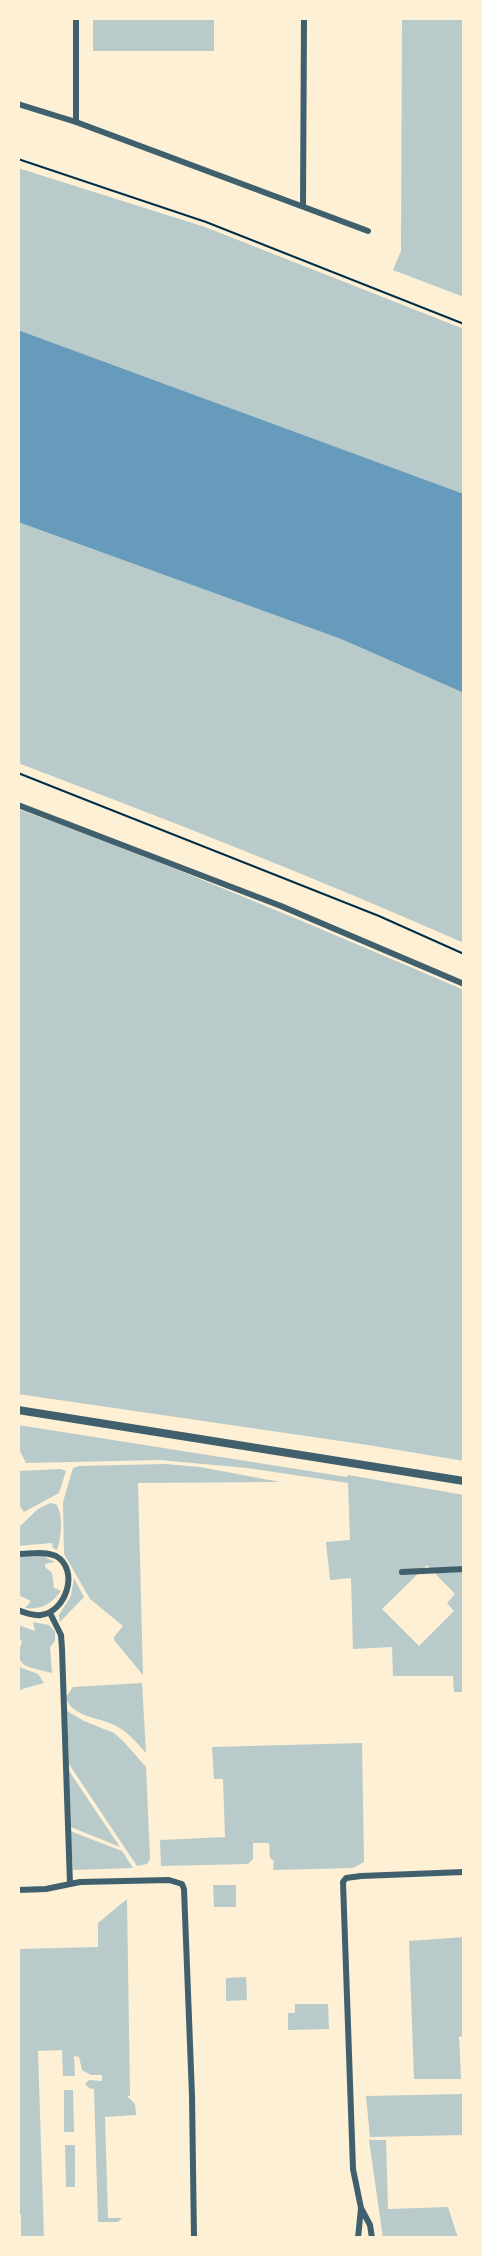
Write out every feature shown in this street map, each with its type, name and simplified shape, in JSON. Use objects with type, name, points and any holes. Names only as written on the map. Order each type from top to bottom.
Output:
[{"type":"street","points":[[75,18],[76,122]]},
{"type":"street","points":[[303,206],[304,18]]},
{"type":"street","points":[[18,104],[76,122],[368,231]]},
{"type":"street","points":[[18,805],[281,906],[464,984]]},
{"type":"street","points":[[18,1410],[464,1481]]},
{"type":"street","points":[[18,1554],[45,1553],[54,1556],[65,1567],[68,1576],[65,1596],[61,1604],[50,1613],[33,1615],[18,1610]]},
{"type":"street","points":[[402,1572],[464,1569]]},
{"type":"street","points":[[50,1613],[61,1635],[70,1884]]},
{"type":"street","points":[[358,2238],[361,2208],[353,2169],[350,2124],[343,1882],[346,1878],[362,1876],[464,1872]]},
{"type":"street","points":[[18,1890],[46,1889],[70,1884],[169,1880],[182,1884],[186,1894],[194,2238]]},
{"type":"street","points":[[361,2208],[370,2224],[372,2238]]},
{"type":"path","points":[[18,159],[206,222],[464,324]]},
{"type":"path","points":[[18,773],[304,885],[464,954]]},
{"type":"shaded area","points":[[93,18],[214,18],[214,51],[93,51]]},
{"type":"shaded area","points":[[402,18],[464,18],[464,297],[393,270],[401,251]]},
{"type":"shaded area","points":[[18,168],[205,227],[464,329],[464,494],[18,330]]},
{"type":"shaded area","points":[[18,522],[341,639],[464,693],[464,943],[242,850],[18,763]]},
{"type":"shaded area","points":[[18,809],[186,873],[464,990],[464,1461],[18,1394]]},
{"type":"shaded area","points":[[18,1425],[464,1495],[464,1692],[454,1692],[453,1676],[393,1676],[392,1647],[353,1649],[351,1578],[330,1580],[326,1542],[350,1540],[348,1483],[247,1468],[160,1460],[26,1463],[18,1447]],"holes":[[[427,1565],[455,1594],[447,1603],[454,1611],[419,1646],[382,1609]]]},
{"type":"shaded area","points":[[165,1464],[200,1467],[280,1482],[138,1483],[143,1675],[114,1640],[123,1626],[90,1599],[64,1554],[63,1502],[73,1468]]},
{"type":"shaded area","points":[[61,1469],[66,1471],[59,1493],[24,1512],[18,1503],[18,1471]]},
{"type":"shaded area","points":[[50,1503],[56,1504],[61,1520],[57,1550],[53,1548],[52,1543],[18,1546],[18,1528],[38,1509]]},
{"type":"shaded area","points":[[18,1556],[45,1557],[55,1562],[45,1564],[45,1567],[52,1573],[54,1588],[61,1591],[50,1603],[36,1608],[25,1608],[31,1601],[18,1595]]},
{"type":"shaded area","points":[[74,1578],[84,1597],[60,1622],[59,1615],[71,1596]]},
{"type":"shaded area","points":[[33,1622],[49,1625],[55,1632],[55,1641],[50,1647],[52,1673],[31,1668],[21,1662],[19,1657],[22,1642],[18,1635],[18,1625],[35,1631]]},
{"type":"shaded area","points":[[19,1667],[38,1674],[44,1683],[22,1689],[18,1693]]},
{"type":"shaded area","points":[[142,1683],[146,1753],[122,1729],[80,1713],[69,1704],[66,1697],[73,1687]]},
{"type":"shaded area","points":[[67,1711],[84,1721],[114,1733],[146,1767],[150,1859],[147,1864],[137,1866],[69,1764]]},
{"type":"shaded area","points":[[362,1743],[364,1862],[353,1868],[273,1870],[274,1861],[270,1858],[269,1843],[253,1843],[253,1859],[248,1864],[161,1866],[160,1840],[225,1837],[223,1779],[214,1779],[212,1747]]},
{"type":"shaded area","points":[[69,1771],[120,1847],[71,1827]]},
{"type":"shaded area","points":[[70,1831],[122,1851],[133,1868],[73,1870]]},
{"type":"shaded area","points":[[213,1885],[236,1885],[236,1907],[214,1907]]},
{"type":"shaded area","points":[[127,1899],[130,2096],[127,2096],[135,2104],[136,2115],[105,2117],[108,2218],[122,2218],[118,2222],[98,2222],[94,2089],[85,2084],[89,2080],[102,2081],[102,2075],[91,2075],[82,2070],[79,2057],[74,2056],[75,2076],[63,2076],[62,2050],[38,2051],[44,2238],[21,2238],[21,2214],[18,2214],[18,1949],[98,1947],[98,1923]]},
{"type":"shaded area","points":[[464,1937],[464,2036],[459,2037],[461,2079],[414,2079],[409,1941]]},
{"type":"shaded area","points":[[246,1977],[247,2000],[226,2001],[226,1978]]},
{"type":"shaded area","points":[[295,2004],[328,2004],[329,2029],[288,2030],[288,2013],[295,2013]]},
{"type":"shaded area","points":[[64,2090],[73,2090],[74,2132],[64,2132]]},
{"type":"shaded area","points":[[463,2094],[464,2135],[370,2137],[366,2096]]},
{"type":"shaded area","points":[[369,2140],[386,2140],[388,2209],[448,2207],[458,2238],[383,2238]]},
{"type":"shaded area","points":[[65,2145],[75,2145],[75,2187],[66,2187]]},
{"type":"water","points":[[18,330],[464,494],[464,693],[341,639],[18,522]]}]
